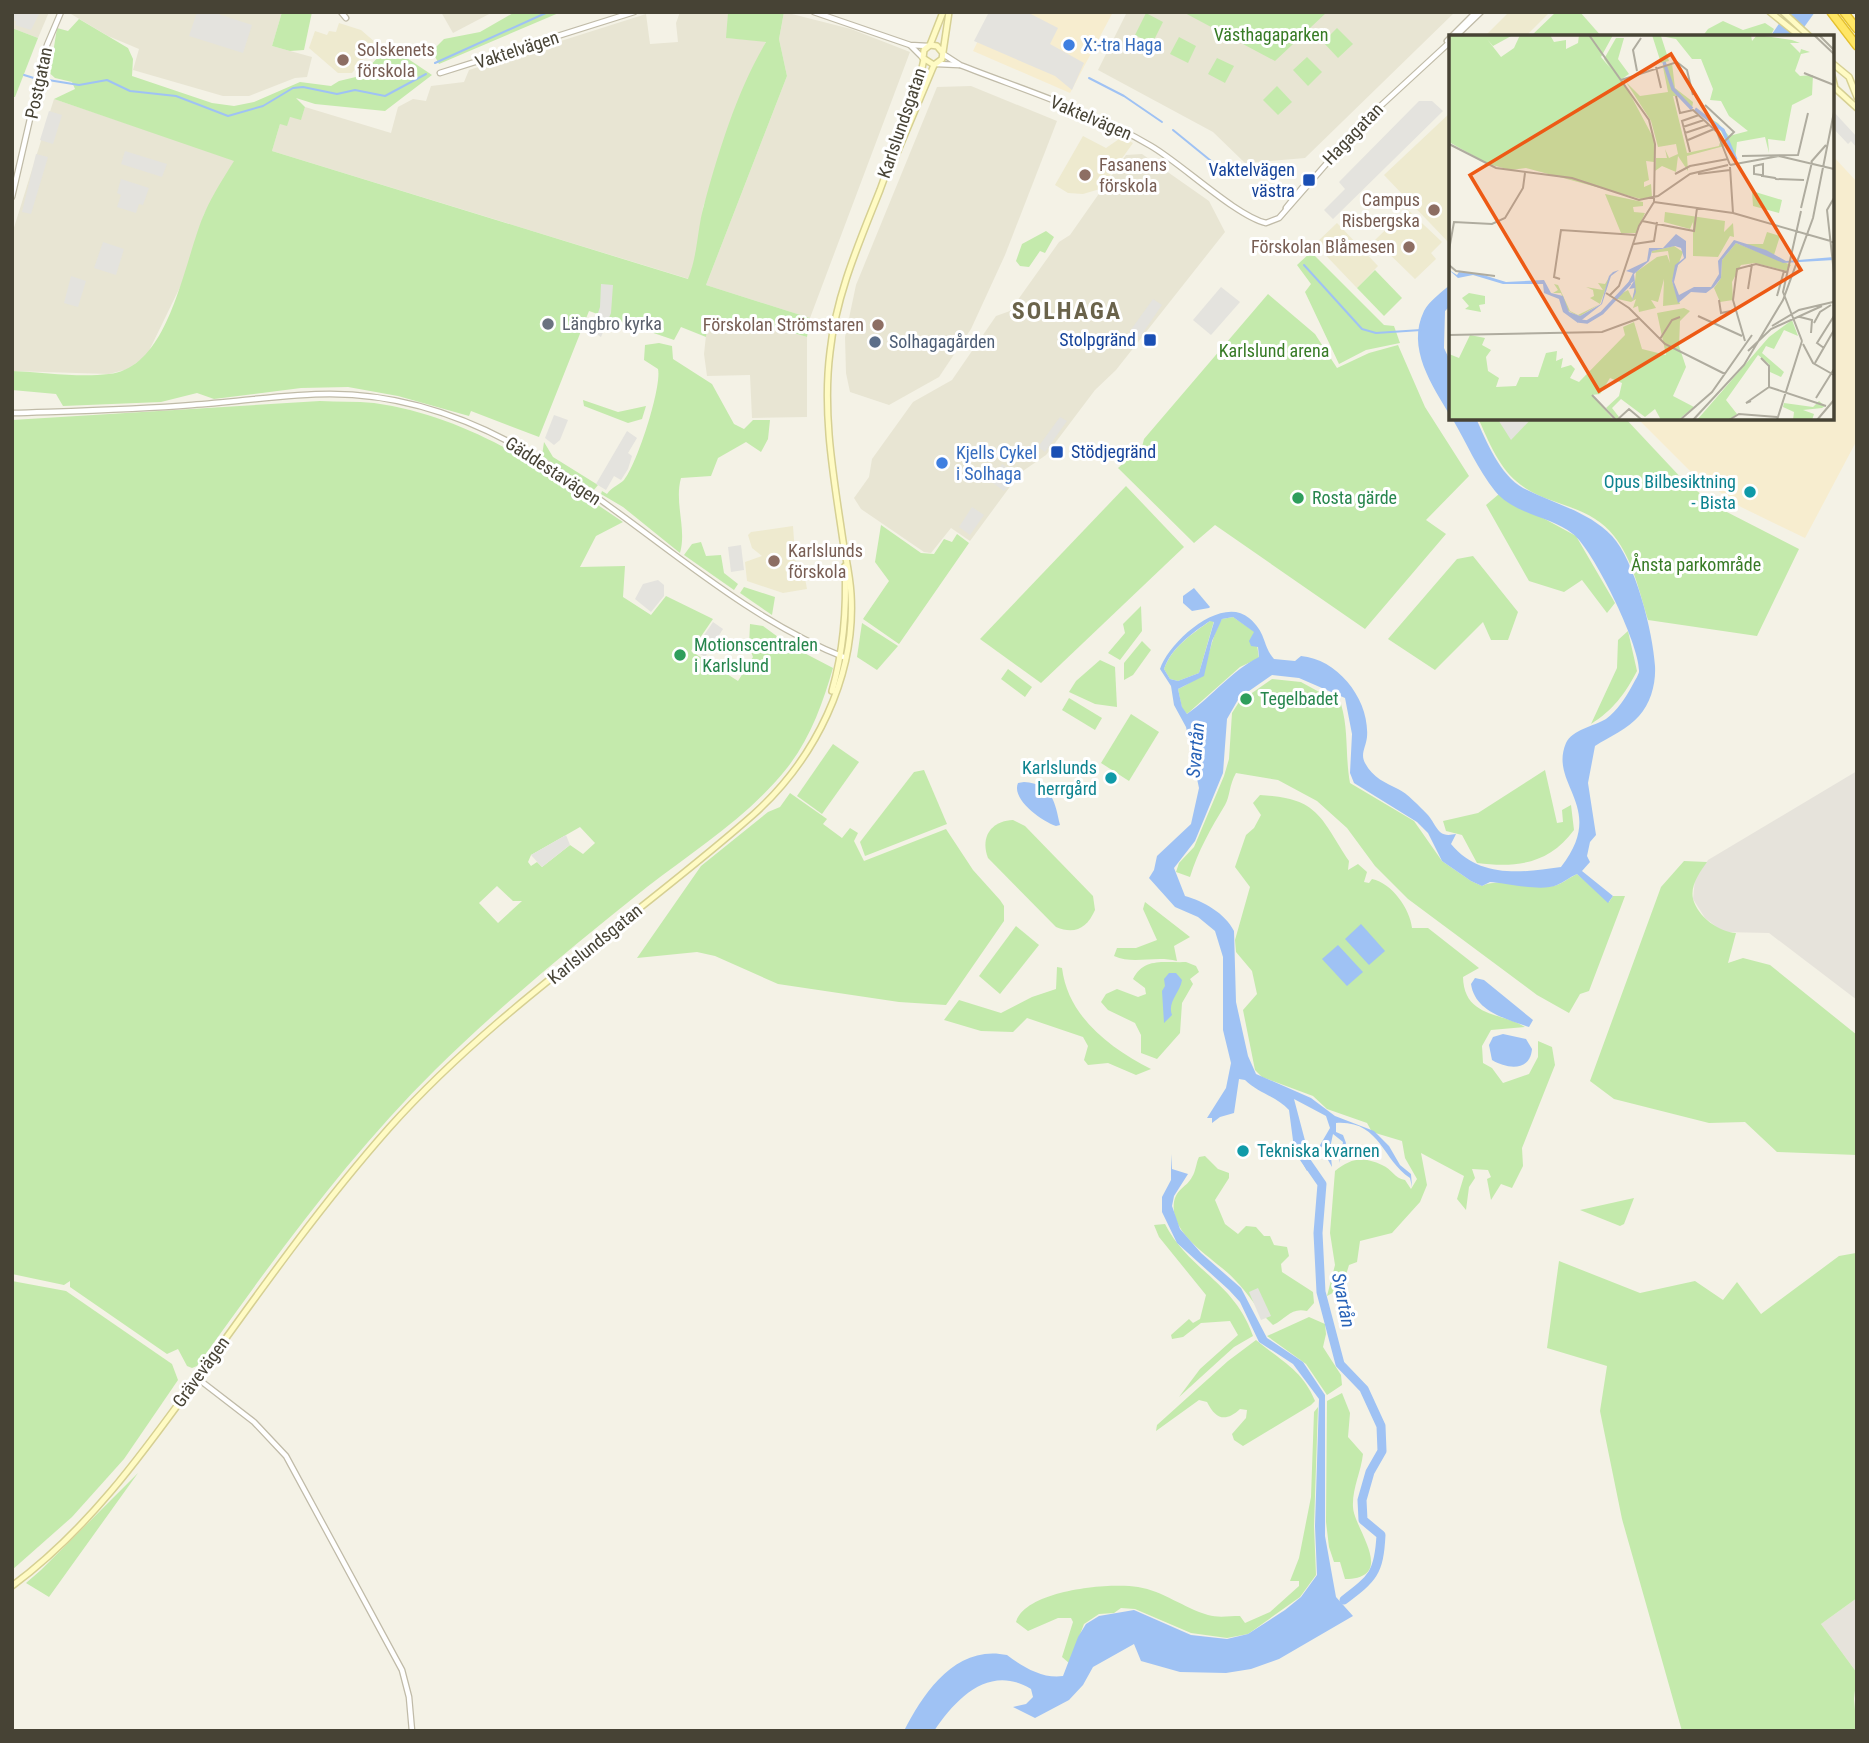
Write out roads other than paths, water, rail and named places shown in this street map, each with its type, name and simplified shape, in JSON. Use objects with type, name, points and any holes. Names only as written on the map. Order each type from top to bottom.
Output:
[{"type":"highway","points":[[1831,12],[1857,46]]},
{"type":"highway","points":[[1843,12],[1857,29]]},
{"type":"main road","name":"Karlslundsgatan","points":[[929,46],[936,36],[943,12]]},
{"type":"main road","name":"Karlslundsgatan","points":[[942,53],[949,12]]},
{"type":"main road","points":[[1770,12],[1780,14],[1806,35]]},
{"type":"main road","points":[[929,46],[937,46],[942,53],[935,64],[923,59],[924,50],[929,46]]},
{"type":"main road","name":"Karlslundsgatan","points":[[376,1144],[438,1077],[485,1034],[763,806],[783,785],[812,743],[844,657],[844,543],[830,445],[827,386],[834,322],[845,279],[916,91],[923,59]]},
{"type":"main road","name":"Karlslundsgatan","points":[[881,187],[935,64]]},
{"type":"main road","points":[[1834,65],[1850,78],[1857,97]]},
{"type":"main road","points":[[1834,77],[1844,74]]},
{"type":"main road","points":[[1834,82],[1835,88],[1857,108]]},
{"type":"main road","points":[[1841,92],[1851,86]]},
{"type":"main road","name":"Grävevägen","points":[[12,1586],[59,1547],[109,1495],[282,1262],[376,1144]]},
{"type":"street","name":"Postgatan","points":[[12,197],[49,36],[61,12]]},
{"type":"street","points":[[341,12],[346,18]]},
{"type":"street","name":"Vaktelvägen","points":[[440,74],[634,12]]},
{"type":"street","points":[[814,12],[910,45],[929,46]]},
{"type":"street","name":"Hagagatan","points":[[1457,35],[1479,12]]},
{"type":"street","name":"Hagagatan","points":[[1455,35],[1479,12]]},
{"type":"street","name":"Hagagatan","points":[[1247,214],[1266,223],[1275,221],[1402,85],[1449,40]]},
{"type":"street","name":"Hagagatan","points":[[1402,85],[1449,43]]},
{"type":"street","points":[[910,45],[923,59]]},
{"type":"street","name":"Vaktelvägen","points":[[942,53],[960,65],[1126,131],[1186,169],[1247,214]]},
{"type":"street","name":"Vaktelvägen","points":[[935,64],[960,65]]},
{"type":"street","name":"Gäddestavägen","points":[[12,413],[173,407],[330,394],[373,396],[428,408],[474,425],[530,454],[781,626],[844,657]]},
{"type":"street","points":[[197,1378],[266,1432],[293,1466],[402,1670],[411,1704],[412,1731]]},
{"type":"water","points":[[1787,12],[1815,12],[1798,35],[1771,35]]},
{"type":"water","points":[[1449,286],[1444,348],[1449,359],[1449,414],[1429,379],[1418,339],[1424,311]]},
{"type":"water","points":[[1453,420],[1477,420],[1495,457],[1515,482],[1534,494],[1592,520],[1612,536],[1628,562],[1647,617],[1654,652],[1652,692],[1647,705],[1635,720],[1595,746],[1588,783],[1596,835],[1590,842],[1587,856],[1590,862],[1582,871],[1613,896],[1608,903],[1577,874],[1557,885],[1542,888],[1490,882],[1482,886],[1471,881],[1442,861],[1428,833],[1417,822],[1354,783],[1350,773],[1352,734],[1345,698],[1299,678],[1272,675],[1239,698],[1227,719],[1223,773],[1195,841],[1174,868],[1185,896],[1213,909],[1234,931],[1236,1002],[1248,1056],[1256,1074],[1311,1098],[1335,1116],[1374,1131],[1389,1146],[1400,1165],[1411,1174],[1412,1187],[1410,1178],[1371,1134],[1351,1124],[1336,1123],[1336,1132],[1343,1135],[1346,1143],[1339,1163],[1343,1142],[1333,1134],[1330,1148],[1332,1167],[1328,1160],[1328,1141],[1316,1152],[1330,1128],[1326,1116],[1294,1099],[1312,1167],[1307,1171],[1294,1148],[1289,1110],[1245,1080],[1239,1079],[1234,1113],[1220,1117],[1212,1123],[1212,1118],[1207,1118],[1226,1088],[1231,1063],[1223,1030],[1223,957],[1215,931],[1198,917],[1175,907],[1149,878],[1157,856],[1191,824],[1199,788],[1186,727],[1174,705],[1171,686],[1160,669],[1174,646],[1197,625],[1225,612],[1238,612],[1255,623],[1274,659],[1295,661],[1301,656],[1315,659],[1339,673],[1357,696],[1363,709],[1367,737],[1363,757],[1368,768],[1409,797],[1429,816],[1440,832],[1446,835],[1456,834],[1451,844],[1462,855],[1487,868],[1501,870],[1530,871],[1561,867],[1574,846],[1579,828],[1578,812],[1564,772],[1566,743],[1573,735],[1606,719],[1617,708],[1639,672],[1638,660],[1614,599],[1582,543],[1564,528],[1503,499],[1483,474]],"holes":[[[1233,617],[1254,632],[1249,641],[1251,646],[1258,647],[1259,657],[1240,669],[1187,714],[1182,707],[1178,689],[1204,676],[1212,641],[1222,619]],[[1210,621],[1214,622],[1199,673],[1178,681],[1170,679],[1164,669],[1172,654],[1189,636]]]},
{"type":"water","points":[[1194,588],[1209,608],[1192,611],[1183,603],[1183,596]]},
{"type":"water","points":[[1018,783],[1041,786],[1047,791],[1054,802],[1060,825],[1056,826],[1043,819],[1023,802],[1017,789]]},
{"type":"water","points":[[1361,924],[1385,951],[1369,965],[1345,939]]},
{"type":"water","points":[[1338,945],[1363,972],[1347,986],[1322,959]]},
{"type":"water","points":[[1169,973],[1176,973],[1182,980],[1172,1002],[1172,1015],[1164,1023],[1162,991],[1165,986],[1164,979]]},
{"type":"water","points":[[1475,978],[1484,980],[1533,1020],[1529,1027],[1485,1008],[1474,994],[1471,984]]},
{"type":"water","points":[[1503,1034],[1526,1039],[1532,1049],[1527,1062],[1511,1067],[1492,1060],[1489,1045],[1493,1037]]},
{"type":"water","points":[[1171,1154],[1172,1169],[1188,1174],[1174,1196],[1172,1206],[1180,1229],[1201,1253],[1241,1288],[1267,1338],[1303,1362],[1325,1395],[1325,1536],[1336,1597],[1353,1616],[1279,1659],[1251,1669],[1226,1673],[1180,1672],[1141,1661],[1134,1644],[1093,1667],[1083,1685],[1069,1700],[1035,1718],[1013,1707],[1026,1704],[1033,1697],[1031,1689],[1016,1682],[1002,1680],[988,1682],[964,1696],[934,1731],[904,1731],[931,1687],[957,1664],[972,1657],[1007,1655],[1041,1674],[1063,1676],[1086,1624],[1099,1616],[1134,1610],[1191,1635],[1227,1639],[1248,1634],[1285,1610],[1301,1597],[1317,1575],[1315,1526],[1319,1399],[1293,1364],[1259,1342],[1240,1302],[1177,1243],[1162,1212],[1162,1197],[1171,1180]]},
{"type":"waterway","points":[[435,63],[548,12]]},
{"type":"waterway","points":[[42,79],[79,85],[107,80],[130,91],[176,96],[228,116],[263,106],[293,88],[303,87],[337,94],[355,90],[385,96],[426,74]]},
{"type":"waterway","points":[[24,75],[37,79]]},
{"type":"waterway","points":[[1089,78],[1124,96],[1162,122]]},
{"type":"waterway","points":[[1173,130],[1232,178]]},
{"type":"waterway","points":[[1304,265],[1362,329],[1376,333],[1421,330]]},
{"type":"waterway","name":"Svartån","points":[[1304,1158],[1322,1184],[1318,1233],[1321,1292],[1340,1364],[1364,1389],[1381,1426],[1382,1451],[1370,1472],[1362,1500],[1363,1520],[1381,1535],[1378,1558],[1373,1574],[1344,1600]]},
{"type":"place","name":"X:-tra Haga","points":[[1069,45]]},
{"type":"place","name":"Solskenets förskola","points":[[343,60]]},
{"type":"place","name":"Fasanens förskola","points":[[1085,175]]},
{"type":"place","name":"Vaktelvägen västra","points":[[1309,180]]},
{"type":"place","name":"Campus Risbergska","points":[[1434,210]]},
{"type":"place","name":"Förskolan Blåmesen","points":[[1409,247]]},
{"type":"place","name":"Längbro kyrka","points":[[548,324]]},
{"type":"place","name":"Förskolan Strömstaren","points":[[878,325]]},
{"type":"place","name":"Stolpgränd","points":[[1150,340]]},
{"type":"place","name":"Solhagagården","points":[[875,342]]},
{"type":"place","name":"Stödjegränd","points":[[1057,452]]},
{"type":"place","name":"Kjells Cykel i Solhaga","points":[[942,463]]},
{"type":"place","name":"Opus Bilbesiktning - Bista","points":[[1750,492]]},
{"type":"place","name":"Rosta gärde","points":[[1298,498]]},
{"type":"place","name":"Karlslunds förskola","points":[[774,561]]},
{"type":"place","name":"Motionscentralen i Karlslund","points":[[680,655]]},
{"type":"place","name":"Tegelbadet","points":[[1246,699]]},
{"type":"place","name":"Karlslunds herrgård","points":[[1111,778]]},
{"type":"place","name":"Tekniska kvarnen","points":[[1243,1151]]},
{"type":"district","name":"SOLHAGA","points":[[1067,311]]},
{"type":"park label","name":"Västhagaparken","points":[[1271,35]]},
{"type":"park label","name":"Karlslund arena","points":[[1274,351]]},
{"type":"park label","name":"Ånsta parkområde","points":[[1696,565]]}]
